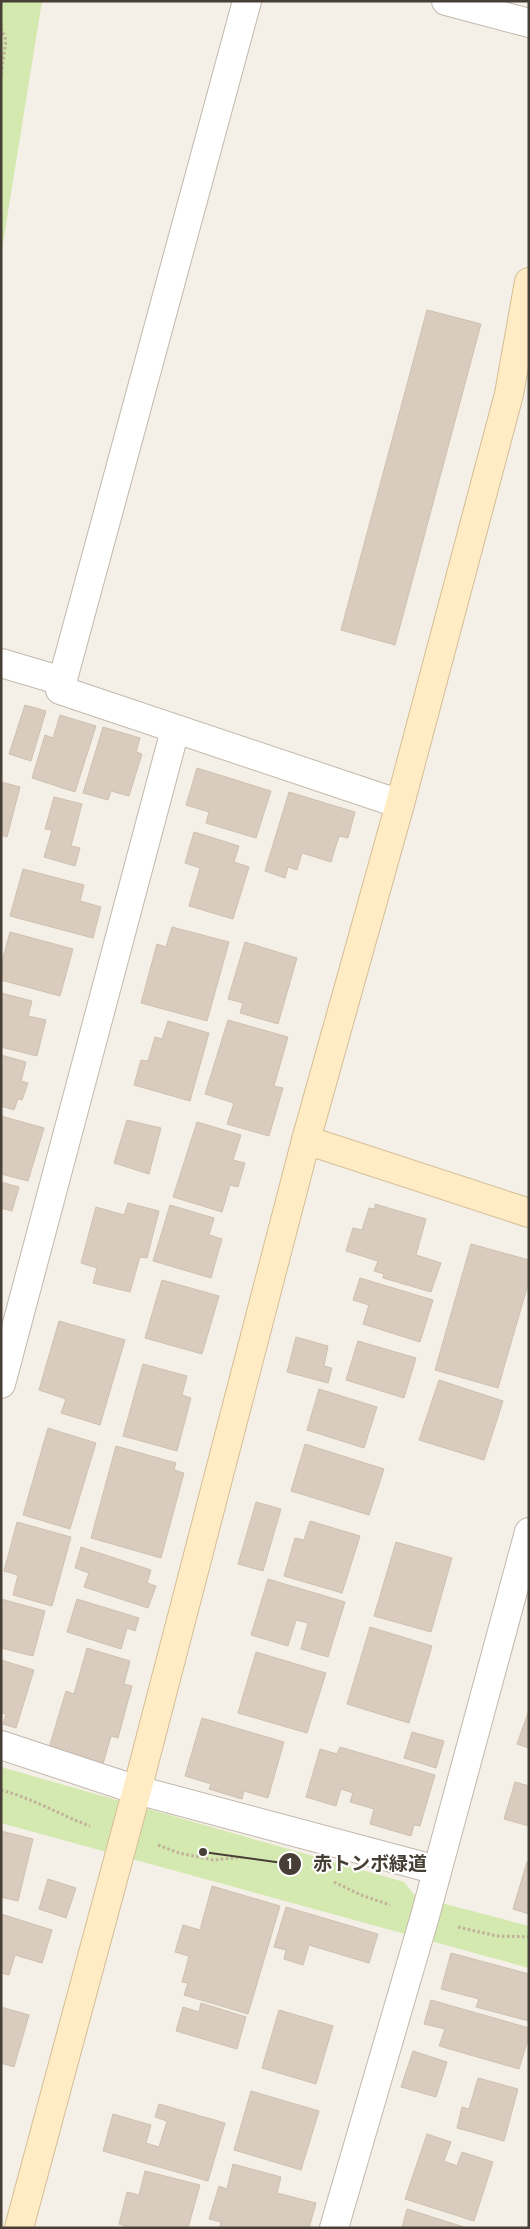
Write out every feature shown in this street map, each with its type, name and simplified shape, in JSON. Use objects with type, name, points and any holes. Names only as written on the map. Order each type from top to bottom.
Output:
[{"type":"street","points":[[248,1],[60,690],[174,730],[400,804]]},
{"type":"street","points":[[446,1],[529,23]]},
{"type":"street","points":[[19,2228],[138,1790],[306,1140],[400,804],[509,394],[529,282]]},
{"type":"street","points":[[1,663],[62,681]]},
{"type":"street","points":[[1,1384],[174,730]]},
{"type":"street","points":[[306,1140],[529,1214]]},
{"type":"street","points":[[334,2228],[425,1916],[529,1532]]},
{"type":"street","points":[[1,1745],[138,1790],[437,1870]]},
{"type":"path","points":[[1,28],[6,40],[1,75]]},
{"type":"path","points":[[1,1790],[15,1793],[60,1815],[92,1827],[125,1834],[179,1853],[213,1860],[247,1856]]},
{"type":"path","points":[[332,1881],[361,1895],[442,1923],[497,1936],[529,1938]]},
{"type":"green space","points":[[1,1],[42,1],[1,255]]},
{"type":"green space","points":[[1,1767],[404,1882],[415,1896],[529,1926],[529,1968],[1,1823]]},
{"type":"building","points":[[427,310],[481,324],[395,645],[341,630]]},
{"type":"building","points":[[25,705],[46,711],[31,761],[9,754]]},
{"type":"building","points":[[60,715],[96,726],[75,792],[32,778],[45,735],[53,738]]},
{"type":"building","points":[[103,727],[140,738],[136,752],[142,754],[129,796],[111,791],[108,800],[83,793]]},
{"type":"building","points":[[197,768],[271,791],[256,838],[206,823],[209,812],[186,805]]},
{"type":"building","points":[[1,782],[20,787],[7,837],[1,835]]},
{"type":"building","points":[[289,792],[355,812],[348,838],[339,836],[331,862],[302,853],[297,870],[288,867],[285,878],[265,871]]},
{"type":"building","points":[[54,797],[82,804],[71,846],[80,848],[75,866],[44,857],[52,830],[45,829]]},
{"type":"building","points":[[194,832],[239,846],[234,862],[249,867],[233,919],[189,906],[200,868],[185,863]]},
{"type":"building","points":[[23,869],[84,885],[80,901],[101,907],[93,938],[10,916]]},
{"type":"building","points":[[172,927],[229,942],[207,1021],[141,1003],[157,944],[166,947]]},
{"type":"building","points":[[10,932],[73,949],[60,996],[1,980],[1,965]]},
{"type":"building","points":[[245,942],[297,958],[278,1024],[240,1013],[243,1003],[228,999]]},
{"type":"building","points":[[1,993],[32,1001],[28,1016],[46,1020],[37,1056],[1,1047]]},
{"type":"building","points":[[228,1020],[288,1037],[274,1086],[283,1088],[269,1136],[227,1124],[234,1103],[205,1094]]},
{"type":"building","points":[[168,1021],[209,1033],[190,1101],[134,1085],[141,1060],[148,1061],[155,1037],[162,1039]]},
{"type":"building","points":[[1,1055],[26,1062],[21,1081],[28,1083],[22,1100],[18,1099],[14,1110],[1,1106]]},
{"type":"building","points":[[1,1116],[44,1128],[28,1181],[1,1174]]},
{"type":"building","points":[[127,1120],[161,1128],[149,1174],[114,1163]]},
{"type":"building","points":[[197,1122],[241,1135],[233,1160],[245,1163],[238,1187],[230,1185],[222,1212],[173,1197]]},
{"type":"building","points":[[1,1182],[19,1187],[12,1211],[1,1208]]},
{"type":"building","points":[[128,1203],[159,1211],[147,1258],[140,1257],[130,1292],[93,1283],[97,1268],[81,1263],[96,1207],[124,1215]]},
{"type":"building","points":[[375,1204],[426,1219],[416,1255],[441,1263],[431,1292],[383,1278],[384,1274],[374,1271],[378,1261],[346,1251],[353,1228],[362,1230],[369,1208],[375,1209]]},
{"type":"building","points":[[170,1205],[214,1218],[209,1235],[222,1239],[211,1278],[153,1261]]},
{"type":"building","points":[[471,1244],[529,1260],[529,1281],[498,1388],[435,1370]]},
{"type":"building","points":[[360,1278],[433,1300],[420,1342],[363,1324],[369,1305],[353,1300]]},
{"type":"building","points":[[162,1280],[219,1296],[202,1354],[145,1338]]},
{"type":"building","points":[[59,1321],[125,1340],[100,1425],[61,1413],[66,1399],[39,1390]]},
{"type":"building","points":[[296,1337],[328,1346],[324,1366],[332,1368],[328,1383],[287,1372]]},
{"type":"building","points":[[358,1341],[416,1358],[404,1398],[346,1380]]},
{"type":"building","points":[[143,1364],[187,1376],[182,1395],[191,1398],[177,1451],[123,1436]]},
{"type":"building","points":[[439,1380],[503,1401],[484,1460],[419,1440]]},
{"type":"building","points":[[319,1389],[377,1407],[364,1448],[307,1430]]},
{"type":"building","points":[[48,1428],[96,1443],[70,1529],[23,1515]]},
{"type":"building","points":[[305,1444],[384,1469],[369,1515],[291,1491]]},
{"type":"building","points":[[116,1446],[176,1463],[174,1470],[184,1473],[161,1558],[91,1538]]},
{"type":"building","points":[[256,1502],[281,1509],[263,1571],[238,1564]]},
{"type":"building","points":[[310,1521],[360,1536],[342,1593],[284,1576],[295,1538],[304,1540]]},
{"type":"building","points":[[17,1522],[71,1537],[52,1606],[13,1595],[18,1575],[4,1571]]},
{"type":"building","points":[[396,1542],[452,1558],[431,1632],[374,1616]]},
{"type":"building","points":[[81,1547],[151,1570],[147,1583],[156,1586],[148,1608],[84,1587],[89,1573],[75,1568]]},
{"type":"building","points":[[268,1579],[345,1602],[328,1657],[301,1649],[308,1623],[296,1620],[288,1646],[251,1635]]},
{"type":"building","points":[[1,1599],[45,1611],[33,1656],[1,1648]]},
{"type":"building","points":[[77,1599],[139,1618],[135,1631],[127,1628],[121,1649],[67,1632]]},
{"type":"building","points":[[370,1627],[432,1646],[409,1723],[347,1704]]},
{"type":"building","points":[[87,1648],[130,1661],[124,1684],[132,1686],[118,1738],[111,1736],[103,1764],[49,1748],[66,1691],[74,1694]]},
{"type":"building","points":[[256,1652],[326,1673],[307,1733],[238,1713]]},
{"type":"building","points":[[1,1660],[34,1670],[16,1728],[3,1724],[6,1714],[1,1713]]},
{"type":"building","points":[[529,1710],[529,1748],[517,1744]]},
{"type":"building","points":[[202,1718],[284,1742],[268,1798],[244,1791],[242,1799],[209,1789],[211,1784],[185,1776]]},
{"type":"building","points":[[412,1732],[444,1741],[436,1768],[404,1758]]},
{"type":"building","points":[[340,1747],[435,1775],[420,1826],[414,1825],[411,1836],[370,1824],[374,1809],[350,1802],[353,1793],[341,1789],[336,1806],[306,1797],[320,1749],[337,1754]]},
{"type":"building","points":[[515,1782],[529,1786],[529,1826],[504,1819]]},
{"type":"building","points":[[1,1831],[33,1839],[18,1901],[1,1897]]},
{"type":"building","points":[[527,1862],[529,1862],[529,1914],[513,1909]]},
{"type":"building","points":[[48,1879],[76,1888],[66,1918],[39,1909]]},
{"type":"building","points":[[212,1886],[280,1906],[248,2014],[184,1995],[188,1983],[182,1982],[189,1956],[175,1952],[183,1925],[200,1930]]},
{"type":"building","points":[[286,1907],[378,1934],[369,1963],[309,1945],[303,1965],[284,1959],[286,1950],[274,1947]]},
{"type":"building","points":[[1,1914],[52,1930],[42,1963],[15,1955],[9,1975],[1,1973]]},
{"type":"building","points":[[451,1953],[529,1974],[529,2021],[476,2007],[479,1999],[441,1989]]},
{"type":"building","points":[[431,2000],[529,2028],[529,2036],[519,2069],[439,2046],[445,2029],[424,2024]]},
{"type":"building","points":[[201,2003],[246,2017],[237,2049],[176,2031],[183,2007],[199,2012]]},
{"type":"building","points":[[1,2007],[29,2015],[14,2067],[1,2063]]},
{"type":"building","points":[[279,2010],[333,2026],[316,2084],[262,2068]]},
{"type":"building","points":[[413,2051],[447,2062],[436,2097],[401,2087]]},
{"type":"building","points":[[478,2078],[518,2089],[504,2141],[457,2128],[462,2107],[469,2109]]},
{"type":"building","points":[[251,2091],[319,2111],[301,2170],[234,2150]]},
{"type":"building","points":[[159,2104],[225,2123],[208,2181],[103,2151],[113,2114],[151,2125],[146,2143],[159,2147],[167,2121],[155,2117]]},
{"type":"building","points":[[427,2134],[451,2142],[444,2161],[457,2166],[462,2152],[493,2162],[474,2221],[405,2199]]},
{"type":"building","points":[[233,2164],[281,2177],[277,2193],[316,2203],[309,2228],[220,2228],[221,2222],[209,2219],[219,2186],[227,2189]]},
{"type":"building","points":[[145,2171],[200,2185],[188,2228],[132,2228],[119,2224],[127,2192],[139,2195]]},
{"type":"building","points":[[407,2209],[467,2228],[402,2228]]},
{"type":"place","name":"赤トンボ緑道","points":[[203,1852]]}]
